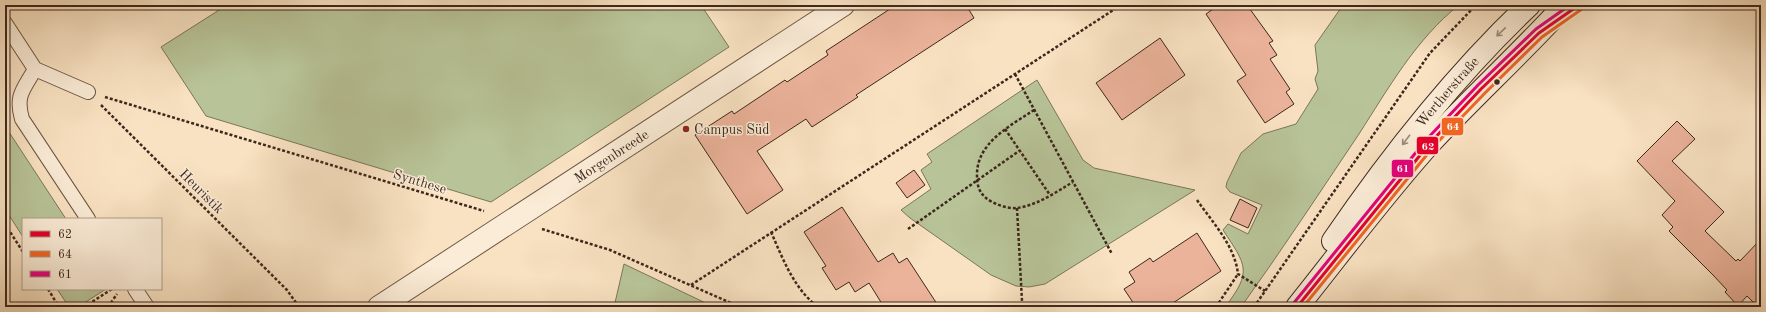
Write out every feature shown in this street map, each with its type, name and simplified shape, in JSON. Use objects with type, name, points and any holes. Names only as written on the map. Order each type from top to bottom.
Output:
[{"type":"main road","name":"Morgenbreede","points":[[379,307],[843,5]]},
{"type":"main road","name":"Wertherstraße","points":[[1529,5],[1498,35],[1450,87],[1402,145],[1327,250],[1297,307],[1430,143],[1481,89],[1539,33],[1565,5]]},
{"type":"main road","name":"Wertherstraße","points":[[1539,33],[1579,5]]},
{"type":"lane","points":[[5,23],[35,69],[88,92]]},
{"type":"lane","points":[[35,69],[20,96],[18,106],[22,119],[87,218]]},
{"type":"lane","points":[[136,290],[147,307]]},
{"type":"path","points":[[691,285],[1120,5]]},
{"type":"path","points":[[1254,307],[1430,53],[1476,5]]},
{"type":"path","points":[[1015,74],[1112,254]]},
{"type":"path","name":"Synthese","points":[[88,92],[610,250],[740,307]]},
{"type":"path","name":"Heuristik","points":[[88,92],[287,290],[299,307]]},
{"type":"path","points":[[1034,110],[1005,129],[991,142],[983,153],[976,169],[980,193],[988,200],[1005,206],[1017,208],[1032,204],[1073,182]]},
{"type":"path","points":[[1005,129],[1050,195]]},
{"type":"path","points":[[908,229],[1019,151]]},
{"type":"path","points":[[1197,200],[1233,252],[1237,262],[1238,274],[1216,307]]},
{"type":"path","points":[[1017,208],[1022,301]]},
{"type":"path","points":[[5,224],[22,250]]},
{"type":"path","points":[[771,232],[788,269],[799,288],[818,307]]},
{"type":"path","points":[[1238,274],[1266,291]]},
{"type":"path","points":[[49,290],[59,307]]},
{"type":"path","points":[[84,307],[110,290]]},
{"type":"path","points":[[108,307],[120,290]]},
{"type":"green space","points":[[227,5],[701,5],[729,47],[491,202],[206,116],[161,47]]},
{"type":"green space","points":[[1343,5],[1459,5],[1429,33],[1404,65],[1301,221],[1241,307],[1225,307],[1240,285],[1243,276],[1243,268],[1237,252],[1223,230],[1228,224],[1248,234],[1262,205],[1230,192],[1226,187],[1227,182],[1241,153],[1263,134],[1296,124],[1318,89],[1315,79],[1318,71],[1315,45]]},
{"type":"green space","points":[[1037,80],[1083,160],[1094,168],[1195,190],[1045,284],[1029,287],[1016,286],[991,275],[910,218],[901,210],[931,189],[921,170],[932,162],[927,154]]},
{"type":"green space","points":[[5,126],[65,218],[22,218],[22,235],[5,209]]},
{"type":"green space","points":[[624,264],[714,307],[614,307]]},
{"type":"green space","points":[[58,290],[104,290],[78,307],[69,307]]},
{"type":"building","points":[[896,5],[966,5],[974,18],[856,95],[858,97],[812,127],[806,119],[757,151],[783,190],[747,214],[695,135],[732,111],[734,114],[785,80],[787,82],[828,55],[826,51]]},
{"type":"building","points":[[1219,5],[1247,5],[1273,41],[1269,43],[1277,55],[1270,59],[1290,89],[1286,92],[1294,104],[1265,123],[1237,81],[1246,75],[1206,14]]},
{"type":"building","points":[[1160,38],[1185,75],[1122,120],[1096,83]]},
{"type":"building","points":[[1677,121],[1695,139],[1672,161],[1724,212],[1705,231],[1736,261],[1738,259],[1740,261],[1761,239],[1761,307],[1758,307],[1747,296],[1738,306],[1725,292],[1727,290],[1669,231],[1673,227],[1662,215],[1675,201],[1637,161]]},
{"type":"building","points":[[914,170],[925,185],[907,198],[896,183]]},
{"type":"building","points":[[1240,199],[1257,208],[1248,228],[1230,220]]},
{"type":"building","points":[[842,207],[878,262],[893,253],[899,263],[907,258],[939,307],[884,307],[869,283],[855,292],[849,282],[836,290],[822,268],[826,266],[804,232]]},
{"type":"building","points":[[1197,233],[1221,271],[1167,307],[1136,307],[1124,289],[1135,282],[1129,272],[1150,258],[1153,262]]},
{"type":"transit line","name":"61","points":[[1293,304],[1426,140],[1478,85],[1536,29],[1570,5]]},
{"type":"transit line","name":"62","points":[[1297,307],[1430,143],[1481,89],[1539,33],[1579,5]]},
{"type":"transit line","name":"64","points":[[1303,307],[1434,146],[1542,37],[1582,9]]},
{"type":"place","name":"Campus Süd","points":[[686,129]]}]
